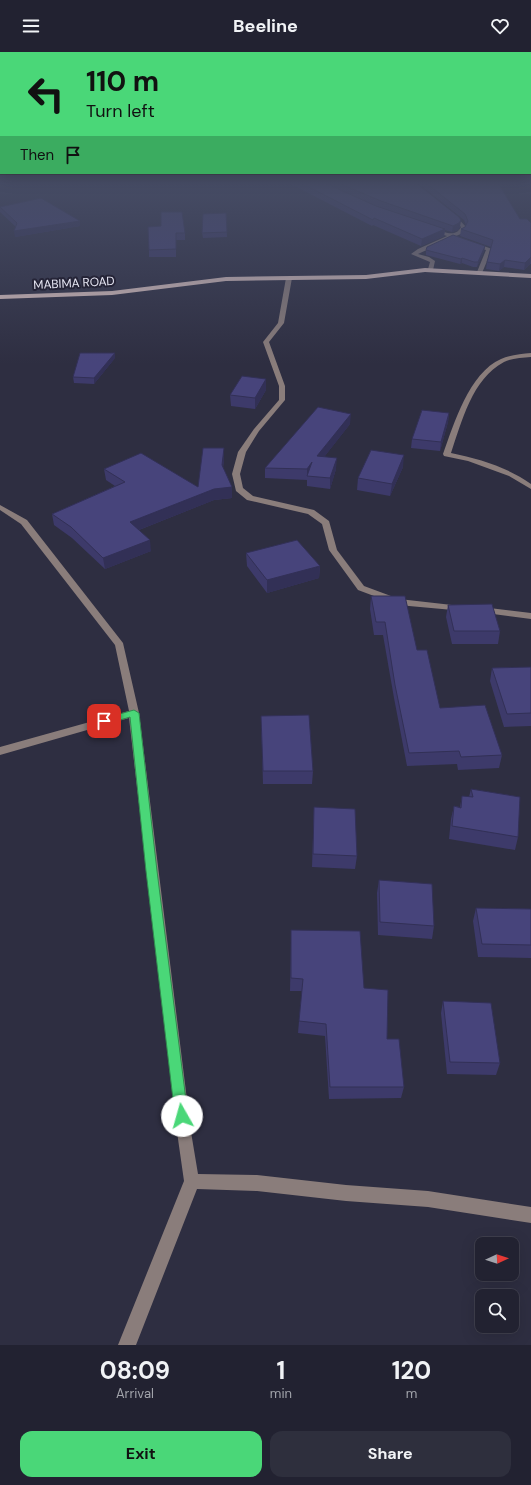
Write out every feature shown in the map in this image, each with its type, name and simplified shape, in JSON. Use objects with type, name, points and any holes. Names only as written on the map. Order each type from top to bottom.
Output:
[{"type":"main road","name":"MABIMA ROAD","points":[[0,297],[153,290],[220,279],[366,276],[431,269],[531,276]]},
{"type":"street","points":[[431,269],[433,262],[427,258],[414,254],[435,243]]},
{"type":"street","points":[[472,243],[488,249],[480,272]]},
{"type":"street","points":[[288,278],[281,323],[266,342],[282,386],[282,400],[256,430],[242,452],[236,474],[239,489],[250,498],[311,512],[326,523],[333,550],[361,588],[398,602],[531,616]]},
{"type":"street","points":[[531,355],[501,360],[482,377],[465,403],[447,454],[470,459],[512,474],[531,487]]},
{"type":"street","points":[[0,507],[24,522],[120,645],[134,713],[184,1132],[192,1181],[127,1345]]},
{"type":"street","points":[[0,751],[134,713]]},
{"type":"street","points":[[192,1181],[257,1183],[346,1193],[428,1199],[531,1215]]},
{"type":"building","points":[[149,243],[176,243],[176,249],[149,250]]},
{"type":"building","points":[[435,243],[477,243],[485,246],[478,262],[426,250],[427,247]]},
{"type":"building","points":[[492,243],[531,243],[531,257],[525,263],[505,260],[500,264],[487,262]]},
{"type":"building","points":[[80,353],[115,353],[94,378],[73,377]]},
{"type":"building","points":[[242,376],[266,379],[255,398],[230,395]]},
{"type":"building","points":[[318,407],[351,414],[317,456],[337,458],[330,478],[307,476],[312,462],[307,469],[265,468]]},
{"type":"building","points":[[422,410],[449,413],[441,442],[412,439]]},
{"type":"building","points":[[203,448],[224,448],[222,465],[232,487],[214,489],[130,522],[150,540],[103,558],[71,527],[52,514],[125,482],[104,469],[141,453],[198,487]]},
{"type":"building","points":[[371,450],[404,455],[392,484],[358,478]]},
{"type":"building","points":[[297,540],[320,566],[267,580],[246,553]]},
{"type":"building","points":[[371,596],[405,596],[417,650],[427,650],[440,708],[485,705],[502,755],[461,757],[459,751],[409,753],[395,685],[385,622],[376,622]]},
{"type":"building","points":[[492,604],[500,631],[454,631],[448,605]]},
{"type":"building","points":[[531,667],[531,713],[507,714],[492,668]]},
{"type":"building","points":[[309,715],[313,771],[263,771],[261,716]]},
{"type":"building","points":[[471,789],[520,797],[518,837],[452,826],[454,806],[461,808],[462,796],[473,797]]},
{"type":"building","points":[[314,807],[355,809],[357,856],[313,854]]},
{"type":"building","points":[[379,880],[432,884],[434,926],[380,922]]},
{"type":"building","points":[[476,908],[531,909],[531,945],[482,944]]},
{"type":"building","points":[[291,930],[360,931],[364,988],[388,990],[387,1039],[399,1039],[404,1087],[330,1087],[326,1024],[299,1021],[303,979],[291,978]]},
{"type":"building","points":[[443,1001],[491,1003],[500,1063],[450,1062]]},
{"type":"route","points":[[104,721],[134,713],[182,1116]]}]
